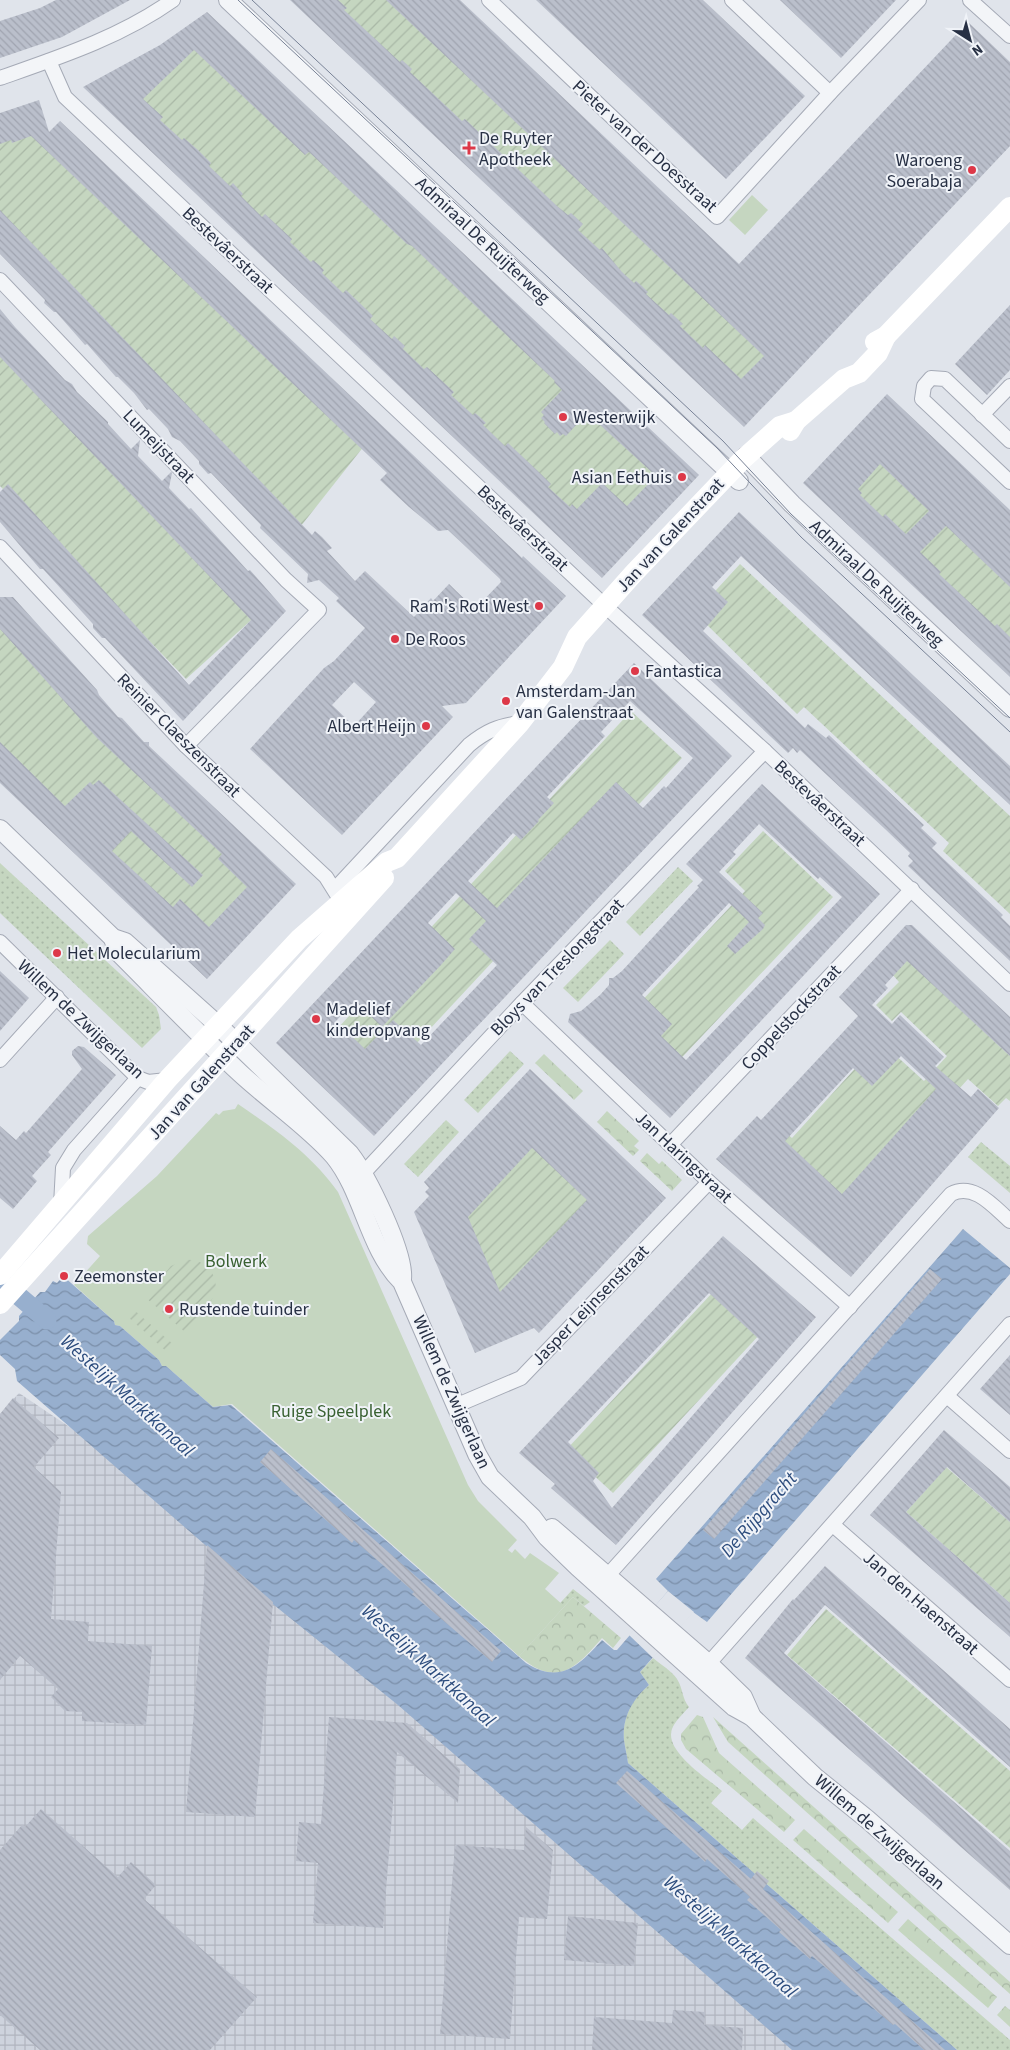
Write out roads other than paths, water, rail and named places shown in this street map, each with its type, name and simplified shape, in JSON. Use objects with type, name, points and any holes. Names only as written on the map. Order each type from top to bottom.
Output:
[{"type":"main road","name":"Jan van Galenstraat","points":[[1,1303],[11,1272],[61,1206],[167,1080],[213,1033],[338,895],[387,862],[397,858],[520,723],[563,667],[585,648],[609,609],[734,476],[751,461],[786,437],[796,421],[844,379],[851,363],[869,346],[886,336],[1010,207]]},
{"type":"main road","name":"Jan van Galenstraat","points":[[11,1272],[237,1043],[397,864],[397,858]]},
{"type":"street","points":[[0,78],[89,46],[152,15],[174,0]]},
{"type":"street","name":"Admiraal De Ruijterweg","points":[[228,0],[734,476]]},
{"type":"street","name":"Pieter van der Doesstraat","points":[[489,0],[717,217],[830,93],[920,0]]},
{"type":"street","points":[[732,0],[830,93]]},
{"type":"street","points":[[970,0],[1010,36]]},
{"type":"street","name":"Bestevâerstraat","points":[[49,61],[65,97],[609,609],[765,751],[1010,984]]},
{"type":"street","name":"Lumeijstraat","points":[[0,280],[286,580],[319,610],[186,746]]},
{"type":"street","points":[[1010,440],[945,379],[931,378],[924,386],[922,399],[1010,482]]},
{"type":"street","points":[[982,415],[1010,386]]},
{"type":"street","name":"Admiraal De Ruijterweg","points":[[751,461],[792,504],[1010,708]]},
{"type":"street","name":"Reinier Claeszenstraat","points":[[0,547],[186,746],[326,877],[338,895]]},
{"type":"street","name":"Jan van Galenstraat","points":[[338,895],[469,745],[483,733],[499,726],[520,723]]},
{"type":"street","name":"Bloys van Treslongstraat","points":[[358,1180],[522,1003],[765,751]]},
{"type":"street","name":"Willem de Zwijgerlaan","points":[[0,830],[113,938],[117,951],[213,1033],[237,1043],[344,1147],[358,1180],[403,1270],[402,1282],[455,1406],[487,1472],[532,1517],[547,1537],[604,1580],[704,1669],[744,1698],[752,1717],[803,1766],[867,1819],[1010,1945]]},
{"type":"street","name":"Coppelstockstraat","points":[[670,1145],[912,889]]},
{"type":"street","points":[[338,895],[340,927]]},
{"type":"street","name":"Willem de Zwijgerlaan","points":[[0,942],[138,1078],[148,1082],[167,1080]]},
{"type":"street","points":[[0,1060],[57,997]]},
{"type":"street","name":"Jan Haringstraat","points":[[522,1003],[709,1182],[850,1307]]},
{"type":"street","name":"Willem de Zwijgerlaan","points":[[213,1033],[223,1057],[325,1147],[343,1168],[358,1180]]},
{"type":"street","points":[[61,1206],[63,1168],[74,1150],[138,1078]]},
{"type":"street","name":"Jasper Leijnsenstraat","points":[[455,1406],[521,1378],[709,1182]]},
{"type":"street","points":[[604,1580],[951,1194],[957,1191],[977,1193],[1010,1221]]},
{"type":"street","points":[[704,1669],[1010,1324]]},
{"type":"street","points":[[947,1396],[1010,1451]]},
{"type":"street","name":"Jan den Haenstraat","points":[[833,1525],[1010,1680]]},
{"type":"water","name":"De Rijpgracht","points":[[963,1229],[1010,1268],[1010,1274],[707,1622],[693,1612],[640,1672],[649,1685],[638,1696],[630,1709],[624,1732],[628,1763],[957,2050],[792,2050],[398,1705],[274,1605],[17,1381],[15,1369],[0,1355],[0,1340],[19,1321],[19,1316],[40,1292],[45,1292],[53,1281],[57,1283],[63,1276],[114,1321],[115,1325],[120,1326],[159,1360],[162,1366],[166,1366],[213,1407],[231,1405],[526,1663],[549,1672],[559,1672],[577,1664],[602,1640],[614,1650],[617,1650],[668,1591],[656,1579]]},
{"type":"waterway","name":"Westelijk Marktkanaal","points":[[1,1281],[47,1320]]},
{"type":"tram line","points":[[238,0],[717,448],[801,537],[1010,732]]},
{"type":"tram line","points":[[252,0],[723,441],[791,514],[1010,718]]},
{"type":"place","name":"De Ruyter Apotheek","points":[[469,148]]},
{"type":"place","name":"Waroeng Soerabaja","points":[[972,170]]},
{"type":"place","name":"Westerwijk","points":[[563,417]]},
{"type":"place","name":"Asian Eethuis","points":[[682,477]]},
{"type":"place","name":"Ram's Roti West","points":[[539,606]]},
{"type":"place","name":"De Roos","points":[[395,639]]},
{"type":"place","name":"Fantastica","points":[[635,671]]},
{"type":"place","name":"Amsterdam-Jan van Galenstraat","points":[[506,701]]},
{"type":"place","name":"Albert Heijn","points":[[426,726]]},
{"type":"place","name":"Het Molecularium","points":[[57,953]]},
{"type":"place","name":"Madelief kinderopvang","points":[[316,1019]]},
{"type":"place","name":"Zeemonster","points":[[64,1276]]},
{"type":"place","name":"Rustende tuinder","points":[[169,1309]]},
{"type":"park label","name":"Bolwerk","points":[[236,1261]]},
{"type":"park label","name":"Ruige Speelplek","points":[[331,1411]]}]
